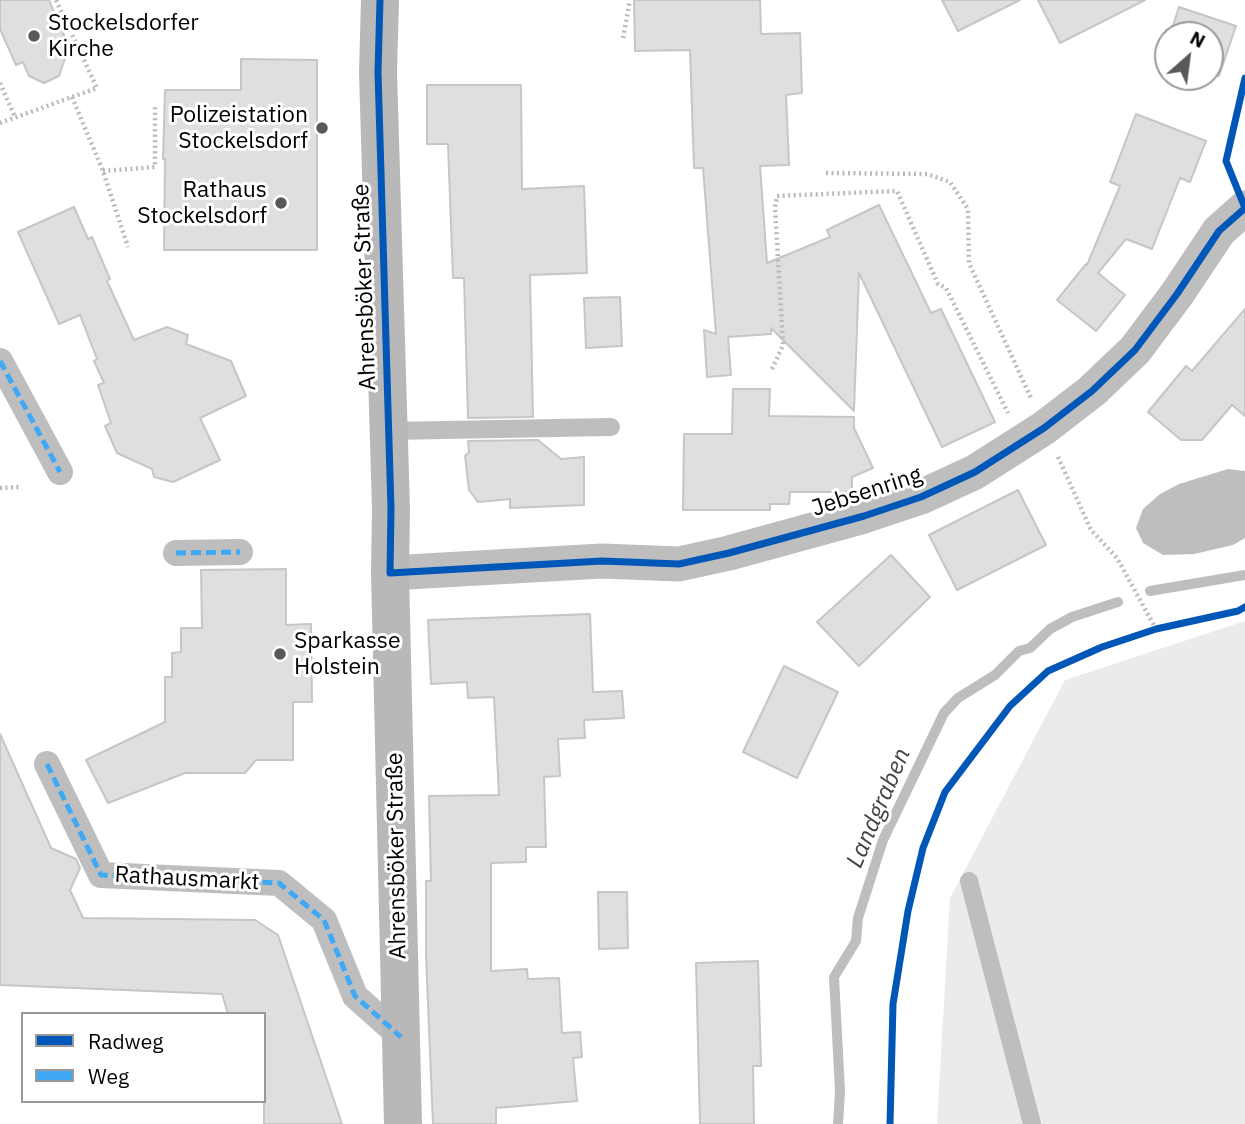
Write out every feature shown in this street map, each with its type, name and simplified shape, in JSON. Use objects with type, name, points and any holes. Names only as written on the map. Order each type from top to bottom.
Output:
[{"type":"main road","name":"Ahrensböker Straße","points":[[380,0],[378,72],[391,509],[390,573],[403,1124]]},
{"type":"street","name":"Jebsenring","points":[[390,573],[602,561],[680,564],[864,516],[920,497],[975,472],[1023,442],[1092,391],[1135,350],[1219,231],[1245,208]]},
{"type":"street","points":[[0,361],[60,472]]},
{"type":"street","points":[[176,553],[240,552]]},
{"type":"street","name":"Rathausmarkt","points":[[47,764],[101,875],[279,883],[324,920],[355,996],[401,1037]]},
{"type":"lane","points":[[388,431],[611,427]]},
{"type":"lane","points":[[969,881],[1032,1124]]},
{"type":"path","points":[[0,123],[97,88],[55,0]]},
{"type":"path","points":[[623,38],[630,0]]},
{"type":"path","points":[[0,83],[15,117]]},
{"type":"path","points":[[72,97],[103,171],[128,247]]},
{"type":"path","points":[[103,171],[155,167],[155,104]]},
{"type":"path","points":[[827,173],[926,174],[950,182],[968,209],[969,263],[1009,349]]},
{"type":"path","points":[[772,369],[783,345],[775,207],[777,196],[897,191],[937,284],[946,288],[1023,442]]},
{"type":"path","points":[[1071,485],[1091,530],[1117,558],[1156,629]]},
{"type":"path","points":[[0,488],[19,487]]},
{"type":"path","points":[[1145,633],[1170,626]]},
{"type":"shaded area","points":[[1228,469],[1245,471],[1245,538],[1233,545],[1194,554],[1163,555],[1143,543],[1136,528],[1143,509],[1160,494],[1179,484]]},
{"type":"shaded area","points":[[1245,621],[1245,1124],[937,1124],[950,898],[1065,680]]},
{"type":"building","name":"Stockelsdorfer Kirche","points":[[0,0],[49,0],[69,47],[59,76],[44,83],[29,76],[23,62],[16,65],[0,29]]},
{"type":"building","points":[[634,0],[760,0],[761,34],[800,33],[802,93],[786,95],[789,165],[760,166],[767,263],[830,237],[827,230],[879,205],[931,313],[941,309],[995,422],[942,447],[859,273],[854,411],[771,328],[771,334],[728,337],[731,375],[707,377],[704,330],[716,334],[703,168],[694,168],[690,50],[635,51]]},
{"type":"building","points":[[942,0],[1020,0],[958,31]]},
{"type":"building","points":[[1038,0],[1145,0],[1060,43]]},
{"type":"building","points":[[1179,7],[1221,21],[1174,21]]},
{"type":"building","points":[[1224,22],[1236,26],[1224,61]]},
{"type":"building","points":[[241,59],[317,60],[317,250],[164,250],[165,90],[241,90]]},
{"type":"building","points":[[427,85],[521,85],[522,189],[584,186],[587,273],[530,275],[533,417],[468,418],[464,278],[453,278],[448,144],[427,144]]},
{"type":"building","points":[[1136,114],[1206,141],[1190,182],[1180,178],[1152,249],[1126,239],[1098,273],[1125,295],[1096,331],[1057,300],[1087,265],[1120,186],[1110,182]]},
{"type":"building","points":[[74,207],[88,239],[92,237],[110,279],[107,281],[134,340],[167,327],[188,335],[186,344],[231,361],[246,396],[200,418],[220,460],[173,482],[154,477],[152,469],[117,453],[105,426],[111,423],[98,385],[104,383],[94,361],[97,359],[80,315],[59,324],[18,232]]},
{"type":"building","points":[[620,297],[622,346],[586,348],[584,298]]},
{"type":"building","points":[[1245,309],[1245,416],[1232,405],[1202,440],[1181,440],[1148,412],[1186,366],[1192,371]]},
{"type":"building","points":[[733,389],[770,389],[769,416],[854,417],[854,428],[873,468],[852,477],[852,492],[790,492],[789,504],[770,504],[770,510],[683,510],[684,434],[732,434]]},
{"type":"building","points":[[538,440],[561,459],[584,457],[584,505],[510,508],[510,499],[478,502],[469,490],[465,456],[469,452],[468,441]]},
{"type":"building","points":[[1018,490],[1046,545],[957,590],[929,535]]},
{"type":"building","points":[[891,555],[930,597],[859,666],[817,622]]},
{"type":"building","points":[[286,569],[286,625],[311,624],[312,702],[293,702],[293,760],[256,760],[245,773],[185,773],[108,803],[86,760],[165,722],[165,677],[172,677],[172,653],[181,652],[181,628],[202,628],[201,570]]},
{"type":"building","points":[[590,614],[593,692],[622,691],[624,718],[584,720],[585,738],[558,739],[560,776],[544,777],[546,847],[526,847],[526,862],[491,863],[491,971],[527,969],[528,979],[559,978],[562,1033],[580,1032],[582,1057],[573,1058],[577,1101],[496,1108],[496,1124],[433,1124],[426,955],[426,881],[431,881],[429,796],[499,795],[494,697],[468,698],[467,682],[431,684],[428,620]]},
{"type":"building","points":[[784,666],[838,692],[797,778],[743,752]]},
{"type":"building","points":[[0,734],[51,848],[76,859],[80,868],[70,890],[83,918],[255,920],[278,935],[342,1124],[264,1124],[266,1012],[227,1012],[222,994],[0,985]]},
{"type":"building","points":[[598,892],[627,892],[628,948],[599,949]]},
{"type":"building","points":[[758,961],[761,1066],[753,1066],[754,1124],[700,1124],[696,963]]},
{"type":"waterway","name":"Landgraben","points":[[1150,591],[1245,575]]},
{"type":"waterway","name":"Landgraben","points":[[838,1124],[840,1091],[834,977],[856,941],[858,918],[883,840],[944,713],[958,698],[995,675],[1019,651],[1030,648],[1050,629],[1072,617],[1118,602]]},
{"type":"marked path","points":[[0,361],[60,472]]},
{"type":"marked path","points":[[176,553],[240,552]]},
{"type":"marked path","points":[[47,764],[101,875],[279,883],[324,920],[355,996],[401,1037]]},
{"type":"cycle path","points":[[380,0],[378,72],[391,509],[390,573],[602,561],[679,564],[864,516],[921,497],[975,472],[1044,428],[1092,391],[1135,350],[1219,231],[1245,208],[1226,161],[1245,78]]},
{"type":"cycle path","points":[[890,1124],[893,1004],[908,911],[923,848],[945,792],[1010,706],[1048,671],[1102,647],[1156,629],[1238,611],[1245,607]]},
{"type":"place","name":"Stockelsdorfer Kirche","points":[[34,36]]},
{"type":"place","name":"Polizeistation Stockelsdorf","points":[[322,128]]},
{"type":"place","name":"Rathaus Stockelsdorf","points":[[281,203]]},
{"type":"place","name":"Sparkasse Holstein","points":[[280,654]]}]
